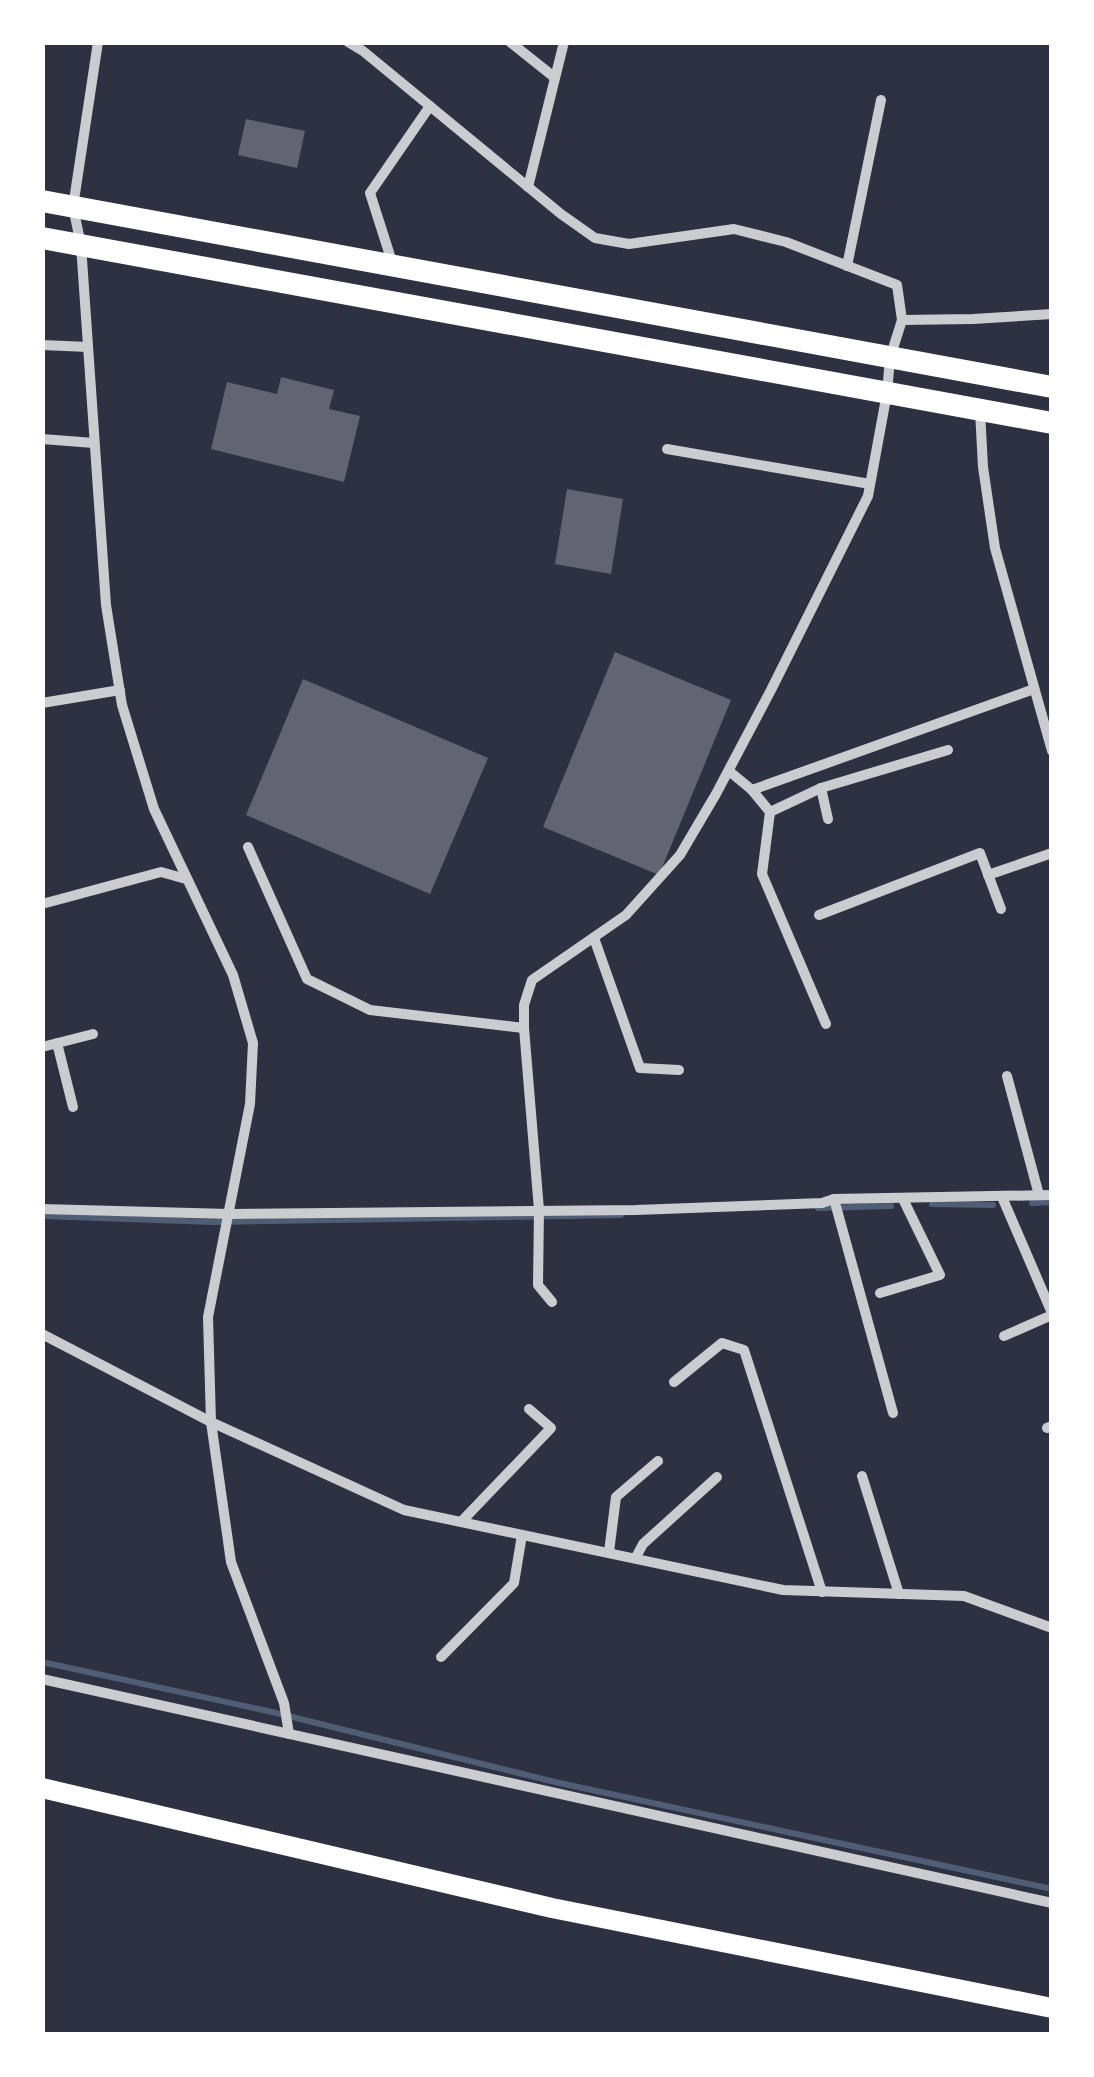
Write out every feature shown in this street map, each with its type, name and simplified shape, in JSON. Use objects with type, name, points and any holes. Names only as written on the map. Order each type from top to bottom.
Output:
[{"type":"main road","points":[[42,201],[1052,387]]},
{"type":"main road","points":[[42,238],[1052,423]]},
{"type":"main road","points":[[42,1788],[552,1908],[1052,2008]]},
{"type":"street","points":[[98,42],[73,206],[81,245],[106,605],[120,690],[139,765],[166,838],[233,976],[253,1042],[250,1104],[208,1317],[211,1422],[231,1562],[285,1708],[289,1729]]},
{"type":"street","points":[[348,42],[596,238],[629,244],[734,229],[786,242],[897,285],[902,320],[890,358],[870,484],[859,514],[728,771],[680,854],[626,915],[532,980],[524,1006],[524,1028],[539,1216],[538,1285],[552,1302]]},
{"type":"street","points":[[510,42],[554,77]]},
{"type":"street","points":[[528,187],[564,42]]},
{"type":"street","points":[[847,266],[881,100]]},
{"type":"street","points":[[394,266],[370,192],[430,106]]},
{"type":"street","points":[[902,320],[1052,314]]},
{"type":"street","points":[[42,345],[88,347]]},
{"type":"street","points":[[980,410],[994,548],[1052,751]]},
{"type":"street","points":[[42,438],[94,443]]},
{"type":"street","points":[[668,449],[870,484]]},
{"type":"street","points":[[752,790],[1034,688]]},
{"type":"street","points":[[42,703],[120,690]]},
{"type":"street","points":[[770,812],[821,788],[948,750]]},
{"type":"street","points":[[728,771],[752,790],[770,812],[762,874],[826,1024]]},
{"type":"street","points":[[821,788],[828,818]]},
{"type":"street","points":[[248,847],[307,980],[370,1010],[524,1028]]},
{"type":"street","points":[[819,915],[980,853],[1001,909]]},
{"type":"street","points":[[988,875],[1052,853]]},
{"type":"street","points":[[42,904],[161,872],[186,878]]},
{"type":"street","points":[[594,938],[640,1068],[678,1070]]},
{"type":"street","points":[[42,1047],[94,1034]]},
{"type":"street","points":[[57,1043],[73,1107]]},
{"type":"street","points":[[42,1209],[228,1219],[539,1216],[1046,1195],[1007,1076]]},
{"type":"street","points":[[1002,1197],[1052,1314],[1004,1336]]},
{"type":"street","points":[[880,1293],[940,1275],[904,1198]]},
{"type":"street","points":[[836,1205],[892,1413]]},
{"type":"street","points":[[42,1334],[211,1422],[404,1510],[783,1590],[964,1596],[1052,1628]]},
{"type":"street","points":[[674,1382],[722,1343],[744,1350],[822,1592]]},
{"type":"street","points":[[461,1522],[551,1428],[529,1408]]},
{"type":"street","points":[[609,1552],[616,1497],[658,1462]]},
{"type":"street","points":[[862,1476],[899,1594]]},
{"type":"street","points":[[636,1557],[642,1544],[716,1477]]},
{"type":"street","points":[[440,1657],[514,1583],[522,1535]]},
{"type":"street","points":[[42,1679],[289,1729],[1052,1903]]},
{"type":"building","points":[[246,119],[305,131],[297,168],[238,155]]},
{"type":"building","points":[[281,377],[334,390],[329,409],[360,416],[344,482],[211,449],[227,382],[277,394]]},
{"type":"building","points":[[567,489],[623,499],[611,574],[555,564]]},
{"type":"building","points":[[615,652],[731,700],[659,875],[543,827]]},
{"type":"building","points":[[303,679],[488,758],[430,894],[246,815]]},
{"type":"waterway","points":[[1032,1203],[1052,1202]]},
{"type":"waterway","points":[[932,1204],[993,1205]]},
{"type":"waterway","points":[[818,1208],[891,1206]]},
{"type":"waterway","points":[[42,1216],[213,1222],[621,1215]]},
{"type":"waterway","points":[[42,1662],[272,1712],[555,1782],[1052,1889]]}]
